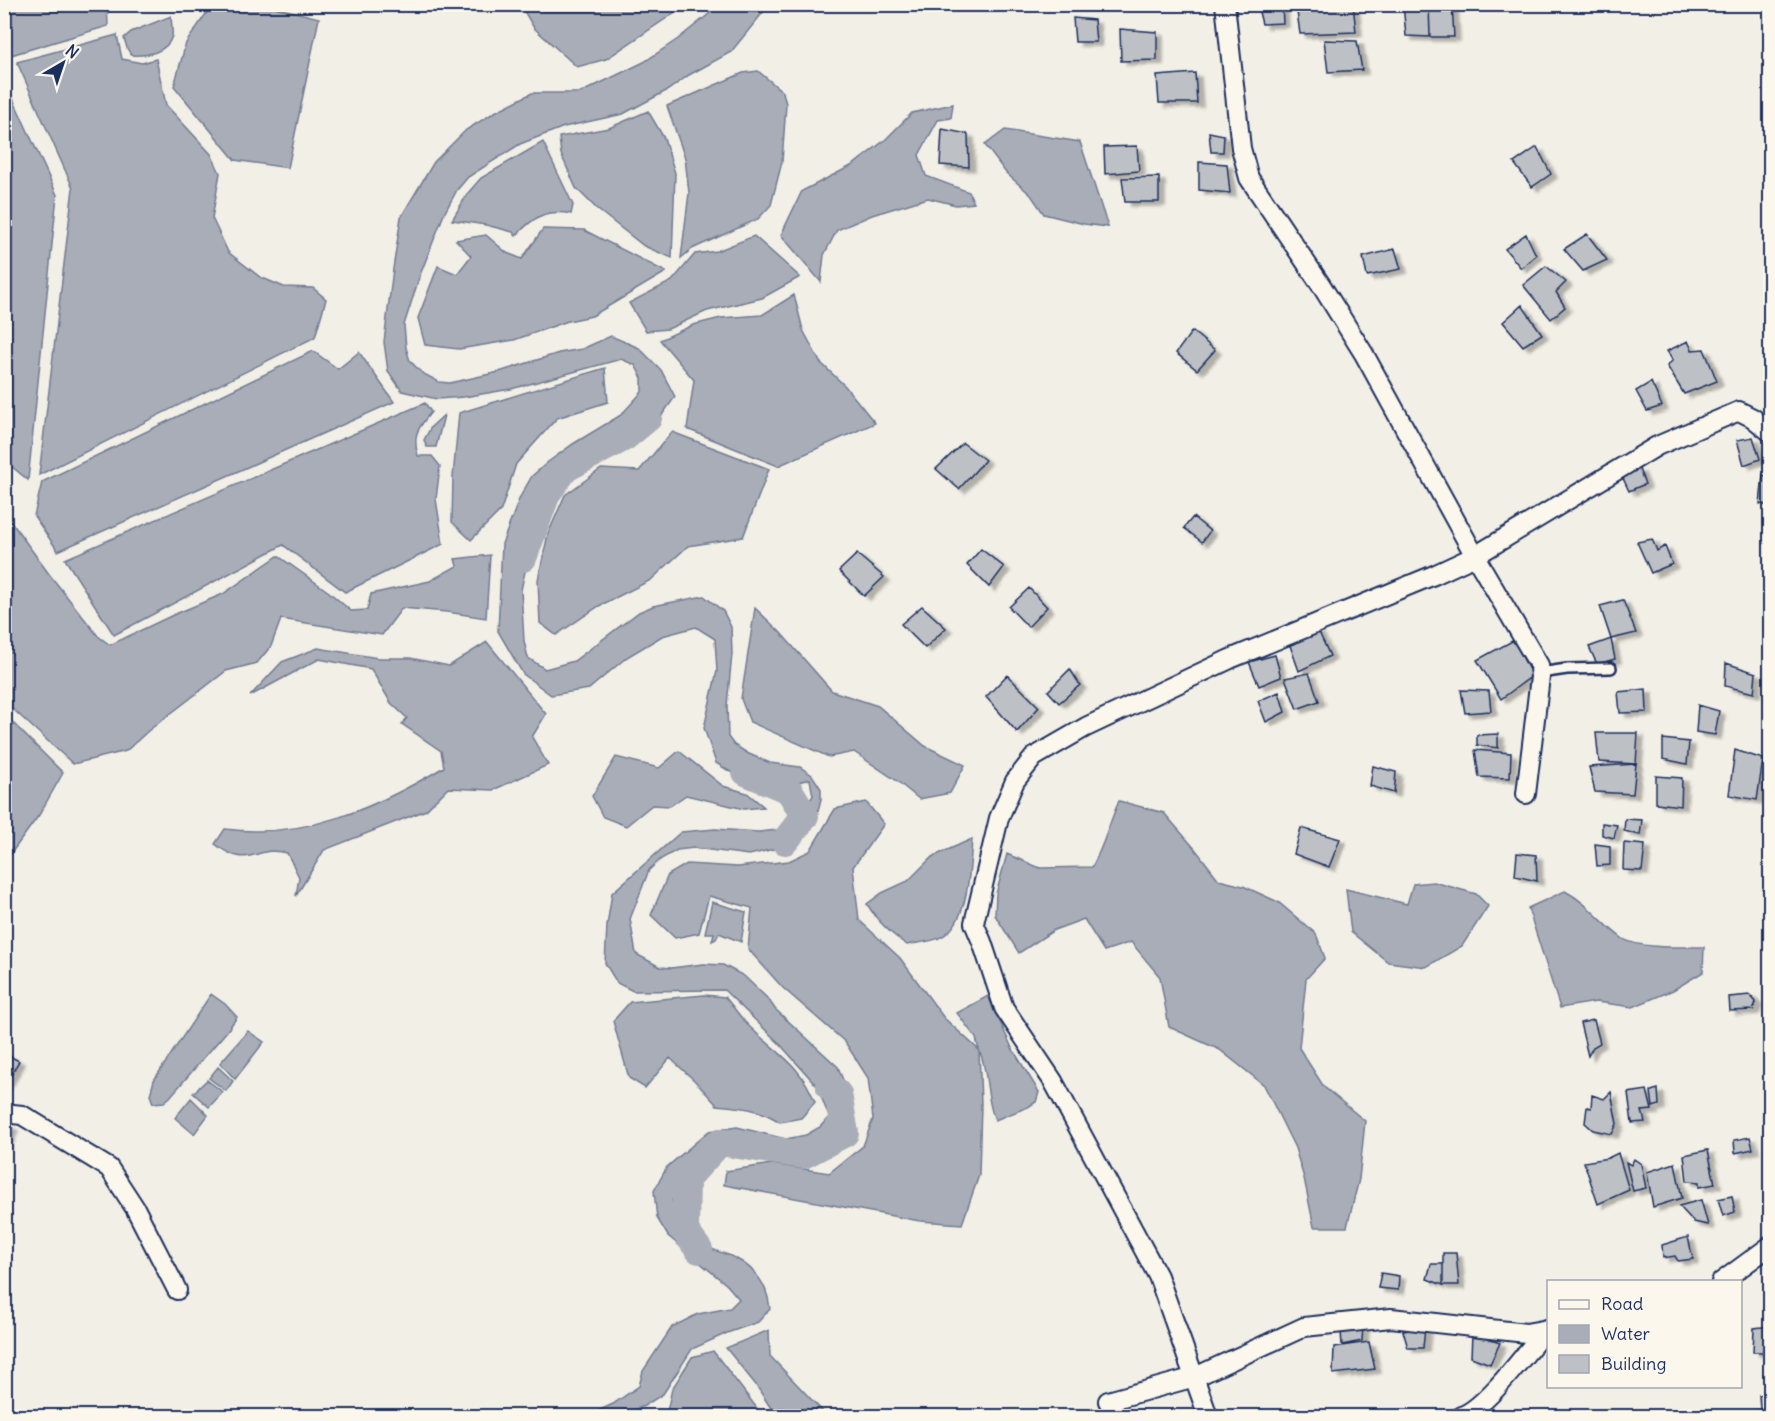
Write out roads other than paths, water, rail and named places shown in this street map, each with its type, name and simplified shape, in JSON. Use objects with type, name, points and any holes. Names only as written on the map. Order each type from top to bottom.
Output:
[{"type":"street","points":[[1225,4],[1241,148],[1249,178],[1364,354],[1475,556],[1539,665],[1526,794]]},
{"type":"street","points":[[1208,1416],[1158,1276],[1053,1081],[1004,1008],[974,923],[999,818],[1015,781],[1034,757],[1086,727],[1230,659],[1475,556],[1658,446],[1739,411],[1770,432]]},
{"type":"street","points":[[4,1113],[22,1115],[110,1168],[135,1208],[177,1290]]},
{"type":"street","points":[[1722,1280],[1770,1246]]},
{"type":"street","points":[[1108,1401],[1195,1377],[1304,1327],[1391,1318],[1526,1333],[1547,1329]]},
{"type":"street","points":[[1461,1416],[1469,1414],[1501,1382],[1547,1329]]},
{"type":"lane","points":[[1540,673],[1567,669],[1611,668]]},
{"type":"water","points":[[5,4],[107,5],[108,26],[11,55],[5,41]]},
{"type":"water","points":[[212,5],[272,5],[319,18],[288,168],[235,160],[174,86],[186,43]]},
{"type":"water","points":[[511,5],[686,5],[606,59],[577,67],[534,28],[524,11]]},
{"type":"water","points":[[720,5],[769,5],[731,52],[689,75],[668,90],[623,114],[564,127],[520,144],[468,177],[457,190],[444,214],[420,275],[404,325],[406,348],[410,361],[422,373],[439,382],[450,383],[499,372],[559,353],[582,349],[611,336],[639,348],[661,370],[675,397],[657,422],[631,440],[605,443],[557,466],[545,479],[521,590],[524,641],[528,658],[545,669],[574,661],[639,612],[653,606],[704,596],[723,611],[731,627],[732,654],[727,705],[728,737],[734,745],[770,763],[800,767],[812,775],[821,789],[816,819],[795,844],[749,855],[694,848],[677,850],[661,859],[649,870],[630,919],[636,954],[660,967],[723,965],[744,976],[775,1009],[838,1067],[849,1096],[850,1115],[825,1137],[810,1146],[789,1149],[744,1140],[727,1141],[710,1145],[691,1162],[677,1185],[672,1201],[691,1221],[706,1245],[742,1262],[755,1273],[767,1293],[770,1309],[758,1322],[692,1349],[663,1394],[644,1406],[617,1416],[587,1416],[613,1404],[639,1386],[643,1371],[672,1327],[698,1314],[730,1308],[739,1299],[727,1285],[668,1236],[657,1218],[654,1191],[667,1167],[709,1131],[737,1127],[786,1139],[806,1135],[820,1127],[829,1117],[817,1086],[778,1042],[724,990],[633,991],[617,983],[605,963],[612,893],[681,832],[715,829],[758,832],[778,830],[791,823],[813,796],[810,779],[770,789],[753,786],[716,763],[704,728],[717,671],[715,639],[696,627],[662,636],[627,657],[589,689],[551,695],[523,674],[498,631],[502,544],[520,497],[532,476],[548,462],[621,415],[642,392],[642,378],[635,365],[621,359],[511,389],[437,399],[402,391],[388,371],[384,342],[401,217],[434,162],[466,130],[495,112],[532,93],[580,93],[644,62],[678,39]]},
{"type":"water","points":[[171,16],[172,36],[166,46],[149,54],[131,55],[124,38],[131,32]]},
{"type":"water","points":[[117,35],[122,59],[142,63],[156,59],[166,105],[211,154],[220,173],[212,218],[228,252],[260,277],[284,287],[313,288],[326,299],[315,337],[39,475],[73,188],[17,62]]},
{"type":"water","points":[[758,71],[783,92],[786,104],[782,162],[771,205],[758,219],[692,249],[681,258],[689,193],[685,158],[667,106],[743,73]]},
{"type":"water","points":[[4,79],[57,195],[28,480],[5,461]]},
{"type":"water","points":[[953,104],[951,118],[938,120],[919,155],[926,176],[969,192],[974,203],[956,205],[928,198],[872,215],[837,230],[824,255],[821,282],[781,235],[802,191],[853,165],[885,140],[912,113]]},
{"type":"water","points":[[648,111],[664,138],[675,173],[672,258],[644,246],[598,210],[576,188],[561,154],[559,137],[609,128]]},
{"type":"water","points":[[1005,130],[1080,142],[1108,227],[1084,224],[1044,214],[1031,195],[1006,173],[985,145]]},
{"type":"water","points":[[543,142],[573,205],[571,214],[554,213],[540,216],[516,236],[513,232],[486,225],[452,220],[468,193],[481,178]]},
{"type":"water","points":[[543,229],[584,230],[666,272],[592,316],[568,321],[514,340],[459,349],[425,345],[418,318],[438,266],[457,274],[471,256],[456,240],[486,235],[507,253],[522,259]]},
{"type":"water","points":[[754,236],[800,277],[762,298],[707,311],[668,329],[646,331],[629,303],[672,281],[695,254],[717,251]]},
{"type":"water","points":[[794,295],[803,330],[820,362],[845,386],[875,423],[778,466],[687,429],[694,380],[660,340],[693,325],[721,318],[762,315]]},
{"type":"water","points":[[313,351],[338,369],[359,352],[394,402],[58,551],[34,516],[42,482]]},
{"type":"water","points":[[605,368],[608,402],[557,418],[516,464],[501,510],[471,540],[452,522],[453,477],[459,413]]},
{"type":"water","points":[[425,403],[431,412],[417,432],[416,448],[418,456],[432,456],[440,466],[436,499],[443,544],[345,592],[283,545],[114,635],[65,559]]},
{"type":"water","points":[[444,415],[436,447],[427,447],[424,440],[431,427]]},
{"type":"water","points":[[672,432],[769,469],[743,537],[688,546],[651,580],[599,606],[556,635],[540,623],[538,580],[548,534],[565,495],[601,469],[639,471]]},
{"type":"water","points":[[7,516],[98,636],[110,645],[223,594],[278,556],[329,592],[351,611],[367,610],[371,594],[430,581],[457,566],[455,559],[490,555],[486,618],[402,608],[382,635],[281,619],[271,646],[257,663],[226,671],[148,731],[126,751],[73,764],[5,702],[4,523]]},
{"type":"water","points":[[755,608],[780,632],[832,691],[878,706],[925,746],[965,765],[950,793],[919,799],[854,752],[829,757],[750,722],[741,699]]},
{"type":"water","points":[[487,642],[546,714],[532,737],[548,765],[493,790],[448,788],[426,810],[324,850],[296,896],[299,877],[287,853],[276,851],[244,857],[236,856],[215,844],[225,829],[283,830],[339,817],[393,795],[444,767],[441,751],[402,724],[407,718],[391,703],[371,669],[319,659],[250,696],[282,662],[318,648],[378,658],[410,658],[449,666]]},
{"type":"water","points":[[9,719],[63,773],[39,815],[12,852],[5,866],[4,727]]},
{"type":"water","points":[[679,751],[723,786],[747,793],[764,807],[744,809],[686,795],[670,806],[652,805],[626,826],[603,817],[592,796],[616,757],[659,768]]},
{"type":"water","points":[[1119,801],[1164,813],[1219,880],[1243,886],[1278,902],[1316,934],[1325,958],[1306,979],[1299,1048],[1324,1087],[1365,1121],[1359,1179],[1347,1227],[1314,1227],[1295,1148],[1264,1085],[1220,1050],[1169,1027],[1160,977],[1131,942],[1104,951],[1084,919],[1054,930],[1019,953],[995,915],[996,894],[1007,854],[1040,868],[1092,867]]},
{"type":"water","points":[[866,802],[884,824],[853,867],[859,920],[900,958],[944,1018],[979,1050],[981,1104],[979,1175],[962,1224],[920,1221],[724,1185],[726,1171],[772,1164],[829,1173],[863,1146],[873,1119],[868,1078],[845,1042],[783,988],[748,949],[752,908],[709,896],[699,933],[675,938],[651,915],[668,875],[687,864],[738,867],[789,861],[810,851],[835,809]]},
{"type":"water","points":[[972,839],[967,889],[960,915],[954,925],[938,938],[907,945],[885,927],[867,904],[882,893],[908,881],[932,857]]},
{"type":"water","points":[[1434,882],[1476,894],[1488,906],[1462,946],[1426,967],[1388,962],[1351,932],[1346,889],[1407,904],[1413,884]]},
{"type":"water","points":[[1565,891],[1581,901],[1629,942],[1661,947],[1704,947],[1703,972],[1673,990],[1633,1007],[1596,1002],[1560,1008],[1528,908]]},
{"type":"water","points":[[712,902],[746,912],[741,942],[719,933],[712,941],[714,933],[705,933]]},
{"type":"water","points":[[211,994],[237,1017],[170,1097],[164,1102],[153,1103],[150,1095],[154,1080]]},
{"type":"water","points":[[704,995],[725,997],[745,1022],[801,1076],[815,1102],[801,1118],[780,1122],[750,1109],[717,1105],[670,1058],[645,1088],[629,1078],[613,1021],[630,1002]]},
{"type":"water","points":[[988,996],[1012,1048],[1039,1092],[1036,1102],[995,1120],[976,1038],[957,1013]]},
{"type":"water","points":[[248,1031],[264,1042],[235,1079],[220,1063]]},
{"type":"water","points":[[218,1067],[233,1081],[226,1091],[209,1078]]},
{"type":"water","points":[[207,1080],[223,1092],[209,1107],[193,1093]]},
{"type":"water","points":[[191,1098],[208,1115],[194,1134],[175,1118]]},
{"type":"water","points":[[769,1330],[770,1356],[827,1416],[787,1416],[770,1407],[756,1385],[726,1348]]},
{"type":"water","points":[[713,1351],[763,1416],[666,1416],[672,1389],[692,1357]]},
{"type":"waterway","points":[[523,558],[547,493],[566,468],[625,437],[648,418]]},
{"type":"waterway","points":[[746,772],[789,790],[805,816],[785,841]]},
{"type":"waterway","points":[[699,1250],[685,1231],[686,1179],[720,1142],[803,1155],[845,1133],[838,1094],[830,1087]]}]
